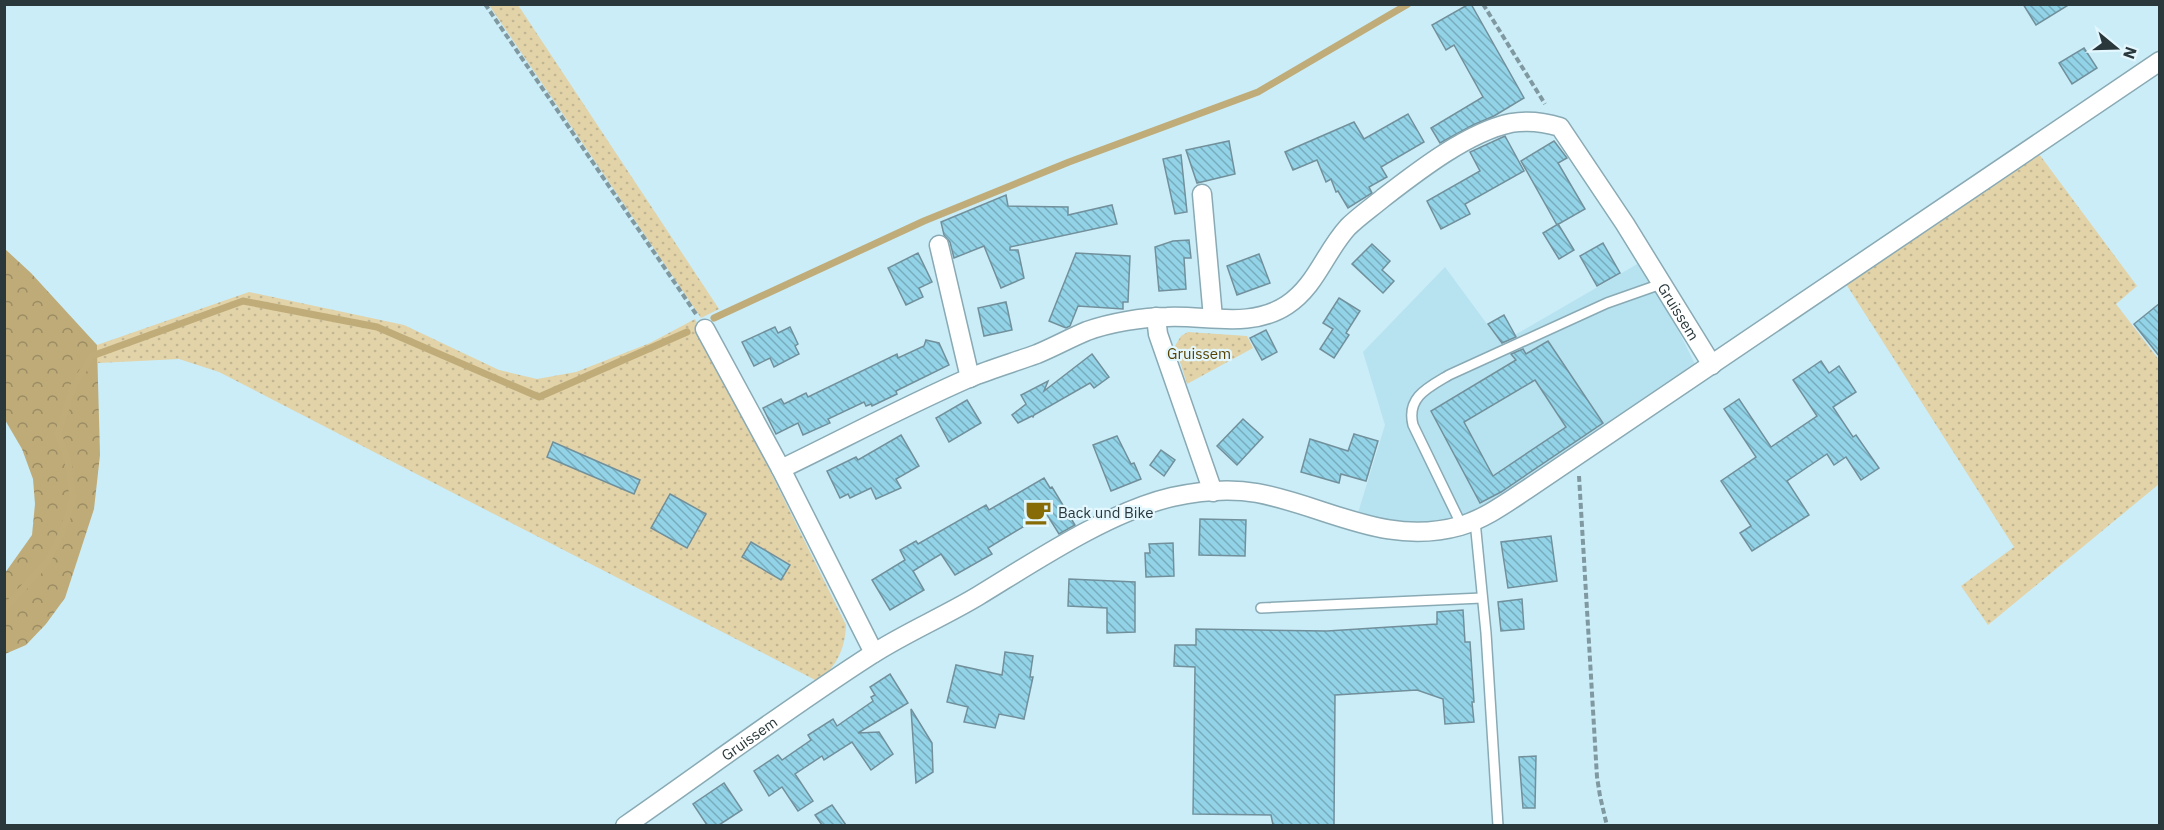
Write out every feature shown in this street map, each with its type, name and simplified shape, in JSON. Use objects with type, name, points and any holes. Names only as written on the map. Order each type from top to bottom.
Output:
[{"type":"street","name":"Gruissem","points":[[625,825],[874,653],[1124,513],[1169,497],[1213,492],[1258,493],[1396,532],[1428,532],[1469,523],[1504,505],[2160,61]]},
{"type":"street","points":[[781,469],[970,378],[1037,354],[1087,331],[1155,317],[1238,320],[1255,318],[1285,306],[1300,295],[1336,242],[1361,216],[1440,157],[1472,139],[1513,123],[1546,123],[1560,127]]},
{"type":"street","name":"Gruissem","points":[[1560,127],[1625,224],[1712,365]]},
{"type":"street","points":[[1202,194],[1213,318]]},
{"type":"street","points":[[939,245],[970,378]]},
{"type":"street","points":[[1155,317],[1158,334],[1213,492]]},
{"type":"street","points":[[705,329],[781,469],[874,653]]},
{"type":"lane","points":[[1498,825],[1486,633],[1469,523],[1413,425],[1411,414],[1416,397],[1426,388],[1449,375],[1607,303],[1661,284]]},
{"type":"lane","points":[[1261,608],[1482,598]]},
{"type":"path","points":[[485,4],[705,329]]},
{"type":"path","points":[[1483,4],[1560,127]]},
{"type":"path","points":[[1575,457],[1579,476],[1597,777],[1607,825]]},
{"type":"shaded area","points":[[1639,263],[1670,314],[1696,366],[1483,508],[1448,521],[1412,524],[1383,522],[1358,513],[1385,425],[1363,352],[1445,267],[1501,343]]},
{"type":"green space","points":[[489,5],[518,5],[719,309],[701,318]]},
{"type":"green space","points":[[2039,154],[2137,286],[2116,304],[2159,360],[2159,484],[1988,625],[1961,586],[2014,547],[1846,284]]},
{"type":"green space","points":[[5,249],[31,273],[97,345],[100,455],[94,509],[65,598],[46,624],[26,645],[5,654],[5,573],[32,535],[35,504],[33,479],[22,449],[5,420]]},
{"type":"green space","points":[[249,292],[404,325],[499,370],[537,379],[576,372],[650,343],[695,319],[846,625],[842,649],[835,663],[819,682],[219,372],[179,359],[98,363],[97,345]]},
{"type":"green space","name":"Gruissem","points":[[1188,332],[1247,336],[1253,348],[1187,384],[1175,346],[1181,336]]},
{"type":"building","points":[[1469,4],[1524,98],[1440,143],[1431,128],[1483,97],[1454,45],[1446,50],[1432,25]]},
{"type":"building","points":[[2023,4],[2070,4],[2036,25]]},
{"type":"building","points":[[2084,48],[2097,68],[2072,84],[2059,63]]},
{"type":"building","points":[[1408,114],[1424,142],[1381,167],[1387,177],[1369,187],[1372,193],[1348,208],[1338,191],[1336,192],[1331,179],[1326,182],[1317,160],[1293,170],[1285,152],[1354,122],[1364,139]]},
{"type":"building","points":[[1505,136],[1524,171],[1465,204],[1470,214],[1441,229],[1427,201],[1480,171],[1470,152]]},
{"type":"building","points":[[1229,141],[1235,174],[1197,183],[1186,150]]},
{"type":"building","points":[[1554,141],[1567,158],[1558,163],[1585,209],[1557,225],[1521,161]]},
{"type":"building","points":[[1181,155],[1187,212],[1175,214],[1163,159]]},
{"type":"building","points":[[1006,195],[1008,206],[1068,207],[1068,215],[1112,205],[1117,224],[1010,247],[1010,250],[1018,250],[1024,278],[1001,288],[984,246],[954,258],[941,222]]},
{"type":"building","points":[[1558,224],[1574,250],[1559,259],[1543,233]]},
{"type":"building","points":[[1189,240],[1191,258],[1184,258],[1186,289],[1159,291],[1155,247],[1173,241]]},
{"type":"building","points":[[1603,243],[1620,273],[1597,286],[1580,256]]},
{"type":"building","points":[[1372,244],[1390,261],[1382,270],[1394,281],[1383,293],[1352,264]]},
{"type":"building","points":[[918,253],[932,282],[919,288],[923,297],[906,305],[888,268]]},
{"type":"building","points":[[1076,253],[1130,256],[1128,302],[1123,302],[1123,309],[1078,306],[1070,326],[1066,328],[1049,321]]},
{"type":"building","points":[[1259,254],[1270,283],[1237,295],[1227,266]]},
{"type":"building","points":[[1339,298],[1360,311],[1346,333],[1349,335],[1334,358],[1320,349],[1333,329],[1323,323]]},
{"type":"building","points":[[1006,302],[1012,330],[984,336],[978,308]]},
{"type":"building","points":[[2160,303],[2160,357],[2134,324]]},
{"type":"building","points":[[1504,315],[1516,337],[1502,343],[1488,324]]},
{"type":"building","points":[[775,327],[778,333],[790,327],[798,344],[795,346],[799,354],[774,367],[770,358],[754,366],[742,342]]},
{"type":"building","points":[[1266,330],[1277,352],[1262,360],[1250,338]]},
{"type":"building","points":[[926,340],[939,343],[949,365],[896,391],[897,394],[872,406],[871,404],[866,406],[864,402],[828,419],[830,423],[803,435],[798,423],[776,434],[763,408],[781,399],[784,404],[806,393],[808,397],[897,354],[898,358],[924,346]]},
{"type":"building","points":[[1548,341],[1603,423],[1501,492],[1480,503],[1431,411],[1516,360],[1511,354],[1523,349],[1526,354]],"holes":[[[1535,380],[1566,427],[1493,476],[1464,422]]]},
{"type":"building","points":[[1092,354],[1109,377],[1094,388],[1090,383],[1033,417],[1018,423],[1012,415],[1026,404],[1021,395],[1048,381],[1044,391]]},
{"type":"building","points":[[1821,361],[1829,373],[1839,366],[1856,392],[1833,407],[1853,437],[1856,435],[1879,468],[1861,480],[1846,457],[1834,465],[1827,454],[1787,481],[1809,515],[1752,551],[1740,533],[1751,526],[1721,481],[1756,457],[1724,409],[1739,399],[1771,447],[1817,416],[1793,380]]},
{"type":"building","points":[[967,400],[981,423],[949,442],[936,418]]},
{"type":"building","points":[[1243,419],[1263,437],[1237,465],[1217,446]]},
{"type":"building","points":[[1354,434],[1378,441],[1366,481],[1341,474],[1339,483],[1301,472],[1310,439],[1348,451]]},
{"type":"building","points":[[901,435],[919,466],[896,479],[901,488],[876,499],[871,488],[850,498],[848,494],[840,498],[827,471],[856,457],[858,460]]},
{"type":"building","points":[[1117,436],[1141,479],[1111,491],[1093,445]]},
{"type":"building","points":[[553,442],[640,480],[634,494],[547,457]]},
{"type":"building","points":[[1161,450],[1175,460],[1164,476],[1150,465]]},
{"type":"building","points":[[1044,478],[1075,525],[1059,534],[1046,513],[988,548],[992,554],[955,575],[941,554],[913,571],[924,590],[890,610],[872,580],[905,560],[900,550],[916,541],[918,544],[986,505],[989,510]]},
{"type":"building","points":[[670,494],[706,514],[687,548],[651,528]]},
{"type":"building","points":[[1200,519],[1246,520],[1245,556],[1199,555]]},
{"type":"building","points":[[1551,536],[1557,581],[1508,588],[1501,542]]},
{"type":"building","points":[[751,542],[790,565],[781,580],[742,557]]},
{"type":"building","points":[[1173,543],[1174,576],[1146,577],[1145,553],[1150,553],[1149,544]]},
{"type":"building","points":[[1069,579],[1135,582],[1135,632],[1107,633],[1107,608],[1068,606]]},
{"type":"building","points":[[1522,599],[1524,629],[1501,631],[1498,602]]},
{"type":"building","points":[[1463,610],[1465,642],[1470,642],[1474,722],[1445,724],[1443,699],[1417,690],[1335,695],[1334,825],[1273,825],[1271,815],[1193,814],[1195,667],[1174,666],[1175,645],[1196,645],[1196,629],[1327,631],[1437,624],[1437,612]]},
{"type":"building","points":[[1005,652],[1033,656],[1030,677],[1033,677],[1024,719],[999,714],[995,728],[964,722],[968,707],[947,702],[956,665],[1002,675]]},
{"type":"building","points":[[890,674],[908,703],[858,733],[879,732],[893,754],[871,770],[852,742],[824,760],[822,756],[795,774],[813,801],[798,811],[782,787],[769,796],[754,771],[778,755],[782,760],[811,740],[808,735],[833,719],[837,726],[873,701],[871,697],[875,695],[870,687]]},
{"type":"building","points":[[911,709],[932,743],[933,772],[916,783]]},
{"type":"building","points":[[1536,756],[1535,808],[1523,808],[1519,757]]},
{"type":"building","points":[[724,783],[742,810],[719,825],[707,825],[693,804]]},
{"type":"building","points":[[832,805],[846,825],[822,825],[815,815]]},
{"type":"waterway","points":[[714,318],[924,221],[1069,162],[1258,92],[1408,4]]},
{"type":"waterway","points":[[4,609],[47,562],[63,531],[73,498],[68,461],[58,434],[73,387],[92,356],[243,301],[377,327],[539,397],[687,332]]},
{"type":"place","name":"Back und Bike","points":[[1038,512]]}]
